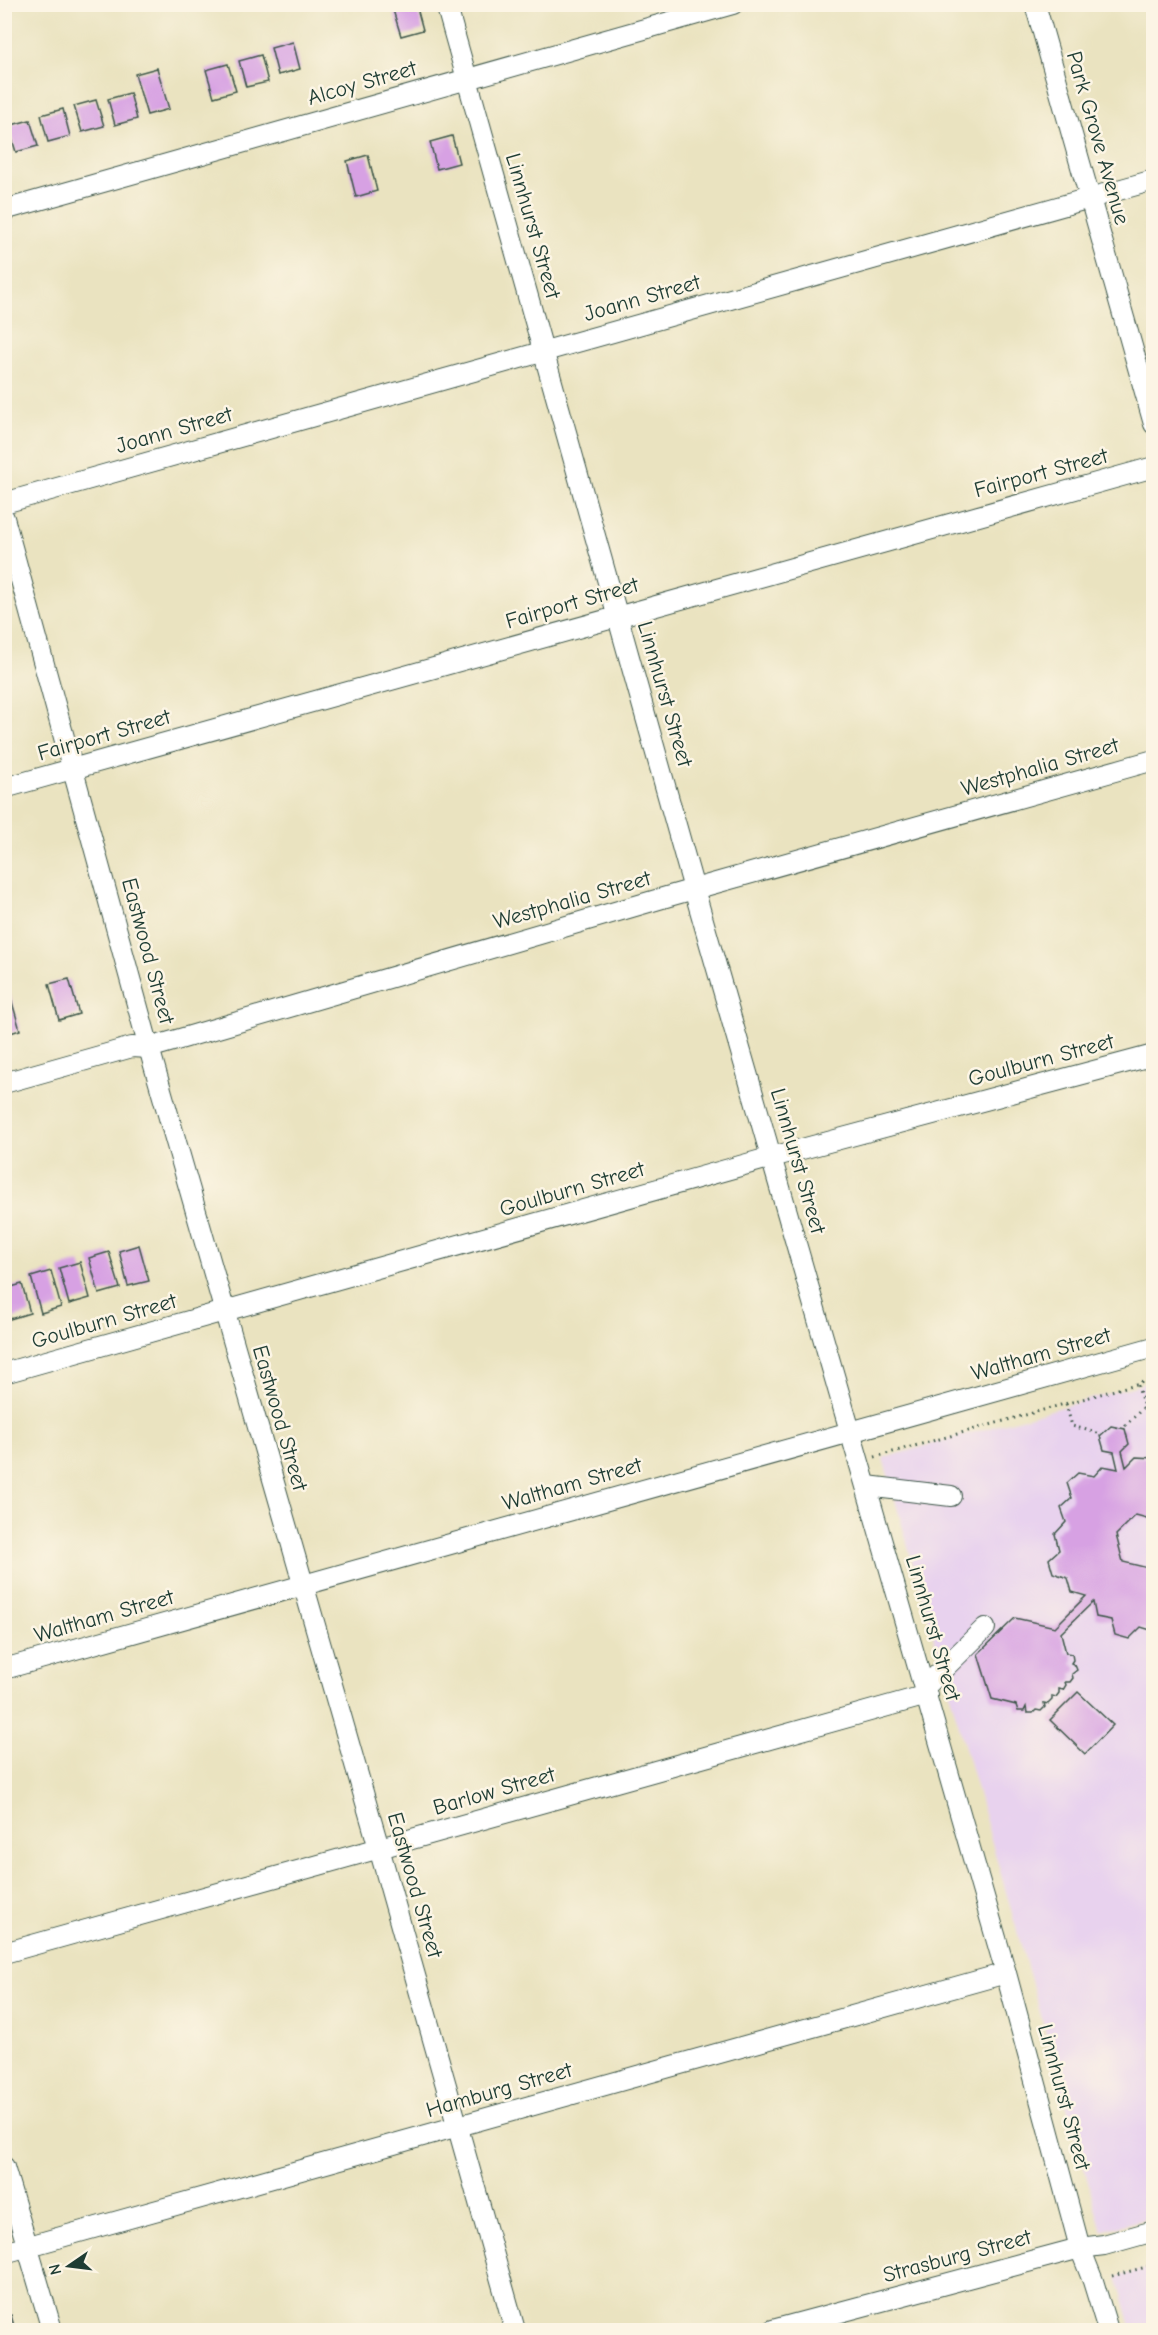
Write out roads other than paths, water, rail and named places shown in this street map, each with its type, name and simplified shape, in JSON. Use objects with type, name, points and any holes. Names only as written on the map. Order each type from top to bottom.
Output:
[{"type":"street","name":"Linnhurst Street","points":[[446,4],[694,890],[1006,1973],[1080,2248],[1108,2331]]},
{"type":"street","name":"Alcoy Street","points":[[4,210],[733,4]]},
{"type":"street","name":"Park Grove Avenue","points":[[1035,4],[1154,424]]},
{"type":"street","name":"Joann Street","points":[[4,503],[1154,180]]},
{"type":"street","name":"Fairport Street","points":[[4,788],[1154,467]]},
{"type":"street","name":"Eastwood Street","points":[[4,518],[149,1048],[515,2331]]},
{"type":"street","name":"Westphalia Street","points":[[4,1083],[132,1047],[149,1048],[1154,760]]},
{"type":"street","name":"Goulburn Street","points":[[4,1373],[772,1157],[1154,1055]]},
{"type":"street","name":"Waltham Street","points":[[4,1669],[1154,1347]]},
{"type":"street","points":[[867,1486],[951,1496]]},
{"type":"street","points":[[926,1691],[985,1628]]},
{"type":"street","name":"Barlow Street","points":[[4,1953],[926,1691]]},
{"type":"street","name":"Hamburg Street","points":[[4,2253],[1006,1973]]},
{"type":"street","points":[[4,2167],[52,2331]]},
{"type":"street","name":"Strasburg Street","points":[[773,2331],[1080,2248],[1104,2245],[1154,2231]]}]
